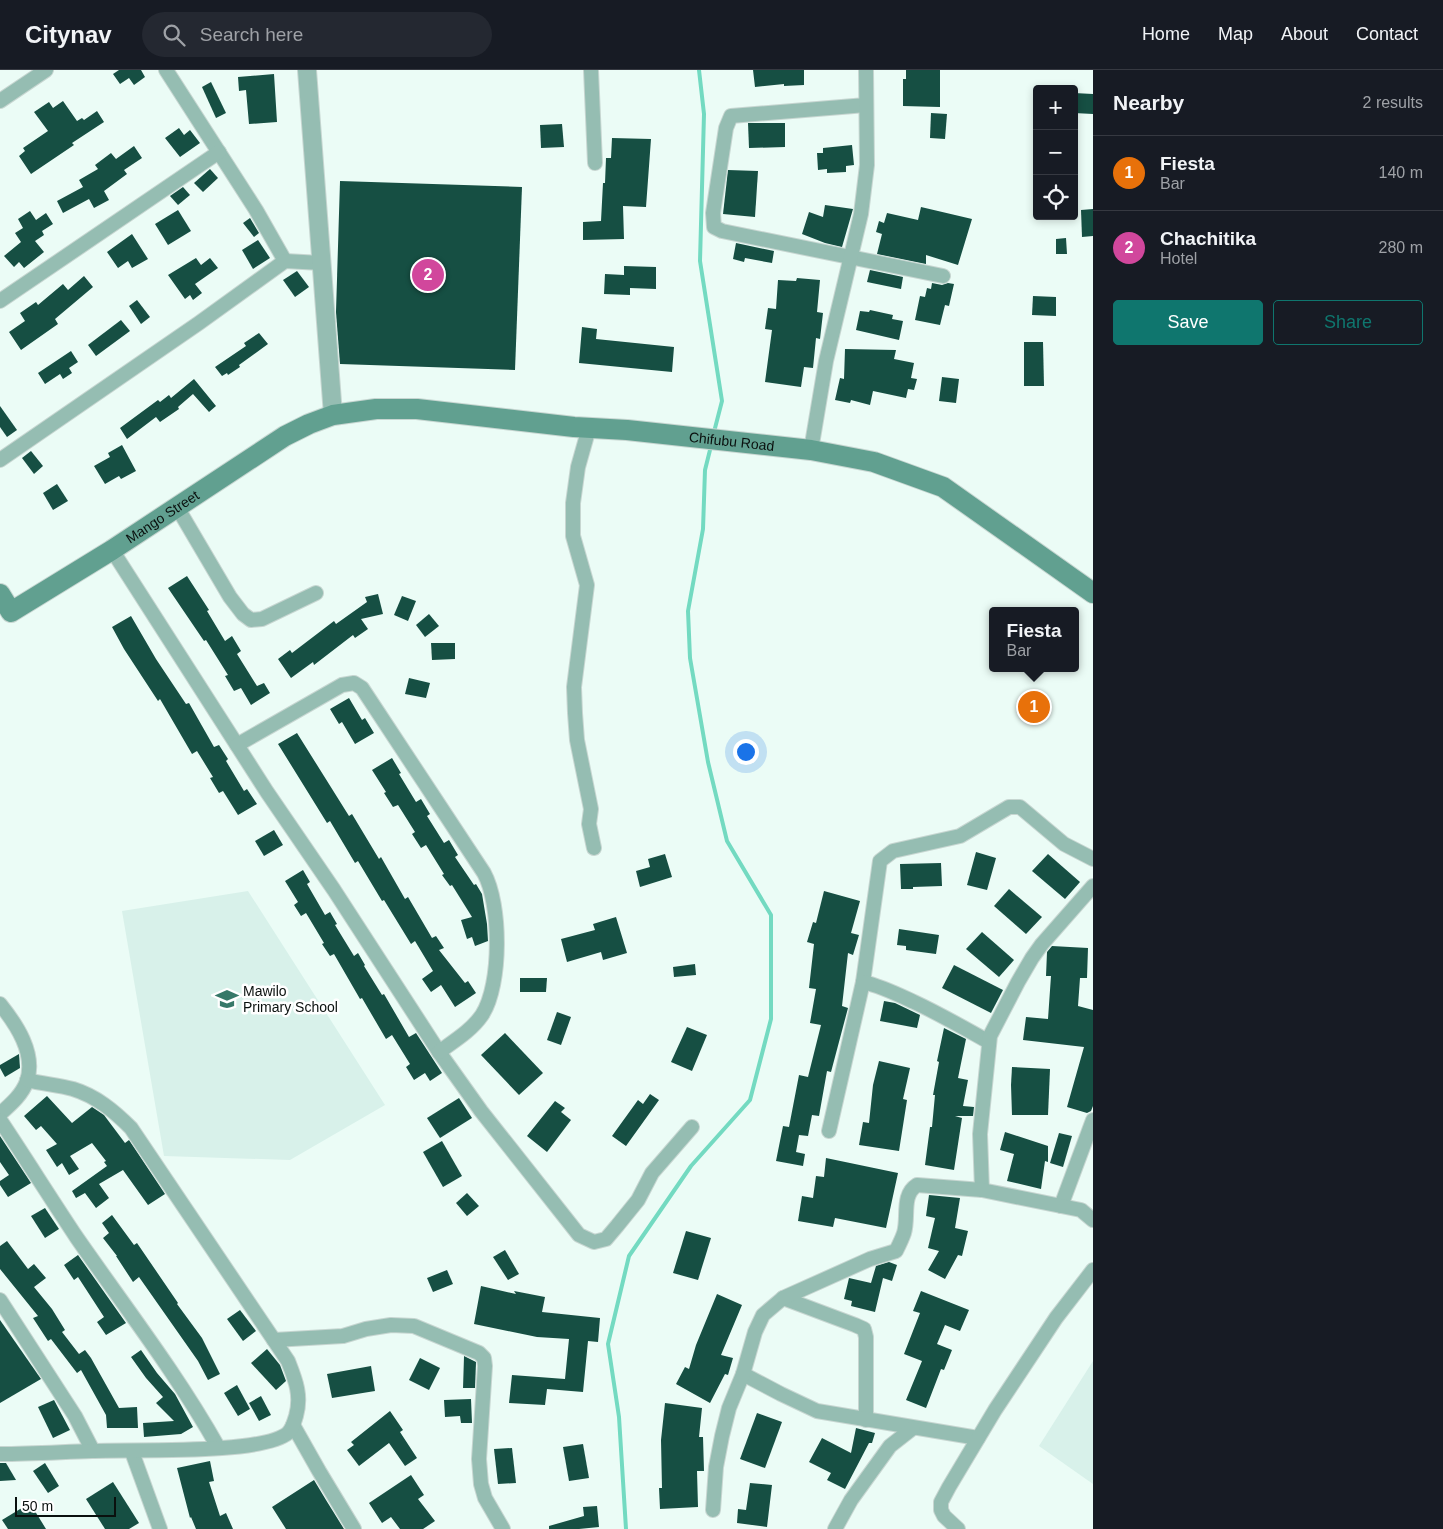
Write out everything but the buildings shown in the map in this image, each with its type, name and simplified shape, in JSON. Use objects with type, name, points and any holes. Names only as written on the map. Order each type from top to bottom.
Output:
[{"type":"main road","name":"Chifubu Road","points":[[333,415],[376,409],[417,409],[574,428],[738,441],[811,450],[874,462],[943,487],[1093,593]]},
{"type":"main road","name":"Mango Street","points":[[0,594],[6,616],[112,550],[285,436],[333,415]]},
{"type":"street","points":[[0,100],[46,70]]},
{"type":"street","points":[[166,70],[256,210],[285,261]]},
{"type":"street","points":[[307,70],[333,415]]},
{"type":"street","points":[[590,70],[595,163]]},
{"type":"street","points":[[811,450],[826,361],[861,214],[867,165],[866,70]]},
{"type":"street","points":[[866,105],[731,116],[726,128],[713,213],[714,227],[722,231],[943,276]]},
{"type":"street","points":[[0,301],[219,152]]},
{"type":"street","points":[[0,460],[285,261],[322,262]]},
{"type":"street","points":[[589,428],[578,468],[573,503],[573,536],[587,585],[574,687],[574,704],[577,740],[591,809],[590,824],[594,848]]},
{"type":"street","points":[[177,507],[230,597],[243,614],[251,620],[262,619],[316,593]]},
{"type":"street","points":[[112,550],[237,746],[334,890],[439,1052],[482,1111],[579,1235],[594,1242],[606,1239],[638,1200],[652,1173],[692,1127]]},
{"type":"street","points":[[237,746],[342,685],[354,684],[362,688],[401,744],[484,873],[492,891],[497,958],[490,1000],[482,1015],[469,1030],[439,1052]]},
{"type":"street","points":[[829,1131],[863,982],[880,861],[892,851],[960,836],[1009,807],[1020,807],[1064,844],[1093,859]]},
{"type":"street","points":[[982,1190],[980,1134],[989,1042],[994,1028],[1032,958],[1093,886]]},
{"type":"street","points":[[863,982],[894,992],[946,1017],[989,1042]]},
{"type":"street","points":[[0,1004],[20,1032],[25,1045],[28,1063],[28,1080],[12,1104],[0,1114]]},
{"type":"street","points":[[0,1454],[93,1451],[132,1452],[255,1444],[288,1433],[294,1425],[298,1409],[299,1393],[288,1361],[131,1128],[105,1105],[87,1094],[28,1080]]},
{"type":"street","points":[[0,1120],[77,1238],[142,1328],[204,1422],[218,1447]]},
{"type":"street","points":[[1061,1206],[1093,1120]]},
{"type":"street","points":[[713,1510],[716,1467],[722,1436],[755,1332],[763,1315],[783,1298],[870,1259],[896,1251],[904,1232],[908,1196],[912,1188],[917,1185],[982,1190],[1081,1210],[1093,1220]]},
{"type":"street","points":[[958,1529],[944,1516],[941,1510],[941,1502],[978,1438],[1056,1318],[1093,1270]]},
{"type":"street","points":[[783,1298],[864,1329],[866,1337],[866,1420]]},
{"type":"street","points":[[0,1300],[76,1416],[93,1451]]},
{"type":"street","points":[[274,1340],[343,1336],[391,1324],[414,1326],[479,1353],[484,1358],[486,1366],[479,1459],[481,1484],[485,1498],[503,1529]]},
{"type":"street","points":[[743,1374],[817,1411],[978,1438]]},
{"type":"street","points":[[294,1425],[354,1529]]},
{"type":"street","points":[[834,1529],[851,1500],[890,1446],[914,1428]]},
{"type":"street","points":[[132,1452],[160,1529]]},
{"type":"shaded area","name":"Mawilo Primary School","points":[[248,891],[385,1105],[290,1160],[164,1156],[122,911]]},
{"type":"shaded area","points":[[1093,1361],[1093,1484],[1039,1446]]},
{"type":"waterway","points":[[699,70],[704,114],[700,261],[722,401],[714,432]]},
{"type":"waterway","points":[[626,1529],[619,1417],[608,1344],[629,1256],[691,1166],[750,1100],[771,1019],[771,915],[727,841],[708,762],[690,658],[688,611],[703,529],[705,470],[711,446]]},
{"type":"place","name":"Chachitika","points":[[428,275]]},
{"type":"place","name":"Fiesta","points":[[1034,707]]},
{"type":"place","name":"Mawilo Primary School","points":[[227,999]]}]
